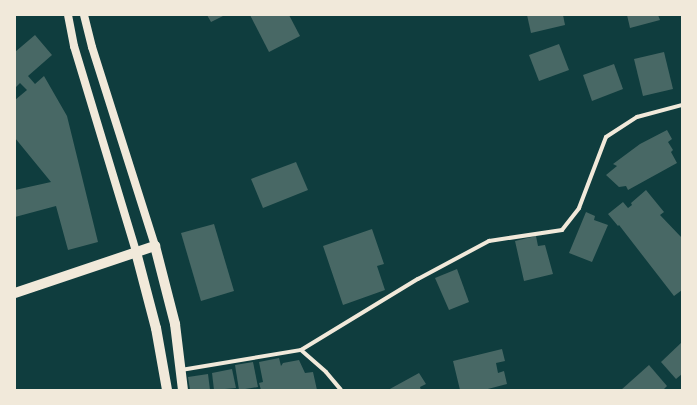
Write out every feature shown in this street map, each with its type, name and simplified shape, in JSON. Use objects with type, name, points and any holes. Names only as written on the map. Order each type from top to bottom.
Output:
[{"type":"main road","points":[[68,15],[74,46],[136,252],[156,328],[167,390]]},
{"type":"main road","points":[[84,15],[92,47],[155,246],[175,324],[183,390]]},
{"type":"main road","points":[[15,294],[155,246]]},
{"type":"street","points":[[181,370],[301,350],[418,278],[489,241],[562,230],[579,208],[606,137],[637,117],[682,105]]},
{"type":"street","points":[[301,350],[326,372],[341,390]]},
{"type":"building","points":[[207,15],[225,15],[211,22]]},
{"type":"building","points":[[250,15],[289,15],[300,36],[269,52]]},
{"type":"building","points":[[527,15],[563,15],[565,25],[531,33]]},
{"type":"building","points":[[627,15],[658,15],[660,20],[630,28]]},
{"type":"building","points":[[35,35],[52,55],[28,76],[35,84],[44,76],[67,116],[98,242],[68,250],[56,206],[15,217],[15,190],[51,182],[15,138],[15,100],[27,90],[20,83],[15,88],[15,52]]},
{"type":"building","points":[[559,44],[569,70],[539,81],[529,55]]},
{"type":"building","points":[[664,52],[673,89],[643,96],[634,59]]},
{"type":"building","points":[[614,64],[623,89],[592,101],[583,75]]},
{"type":"building","points":[[667,130],[672,139],[668,142],[673,150],[671,152],[677,163],[628,190],[626,186],[619,187],[606,175],[617,166],[613,164],[640,144]]},
{"type":"building","points":[[296,162],[308,190],[263,208],[251,179]]},
{"type":"building","points":[[646,190],[664,212],[660,215],[682,238],[682,290],[674,296],[619,225],[618,226],[608,214],[623,202],[628,208],[632,205],[631,203]]},
{"type":"building","points":[[586,212],[595,216],[594,220],[608,225],[592,262],[569,253]]},
{"type":"building","points":[[214,224],[234,291],[201,301],[181,233]]},
{"type":"building","points":[[372,229],[384,264],[377,266],[385,290],[343,305],[323,246]]},
{"type":"building","points":[[536,236],[538,246],[545,245],[553,274],[524,281],[515,241]]},
{"type":"building","points":[[457,269],[469,302],[449,310],[435,278]]},
{"type":"building","points":[[682,342],[682,374],[676,379],[661,362]]},
{"type":"building","points":[[502,349],[505,361],[496,363],[498,373],[504,371],[507,384],[484,390],[460,390],[453,361]]},
{"type":"building","points":[[279,358],[281,366],[283,363],[299,360],[305,373],[313,372],[317,390],[261,390],[259,383],[263,382],[259,362]]},
{"type":"building","points":[[253,362],[258,387],[239,390],[235,365]]},
{"type":"building","points":[[649,365],[667,386],[663,390],[621,390]]},
{"type":"building","points":[[232,369],[236,388],[214,390],[212,373]]},
{"type":"building","points":[[419,373],[426,384],[420,387],[421,390],[388,390]]},
{"type":"building","points":[[208,374],[210,390],[190,390],[188,377]]}]
